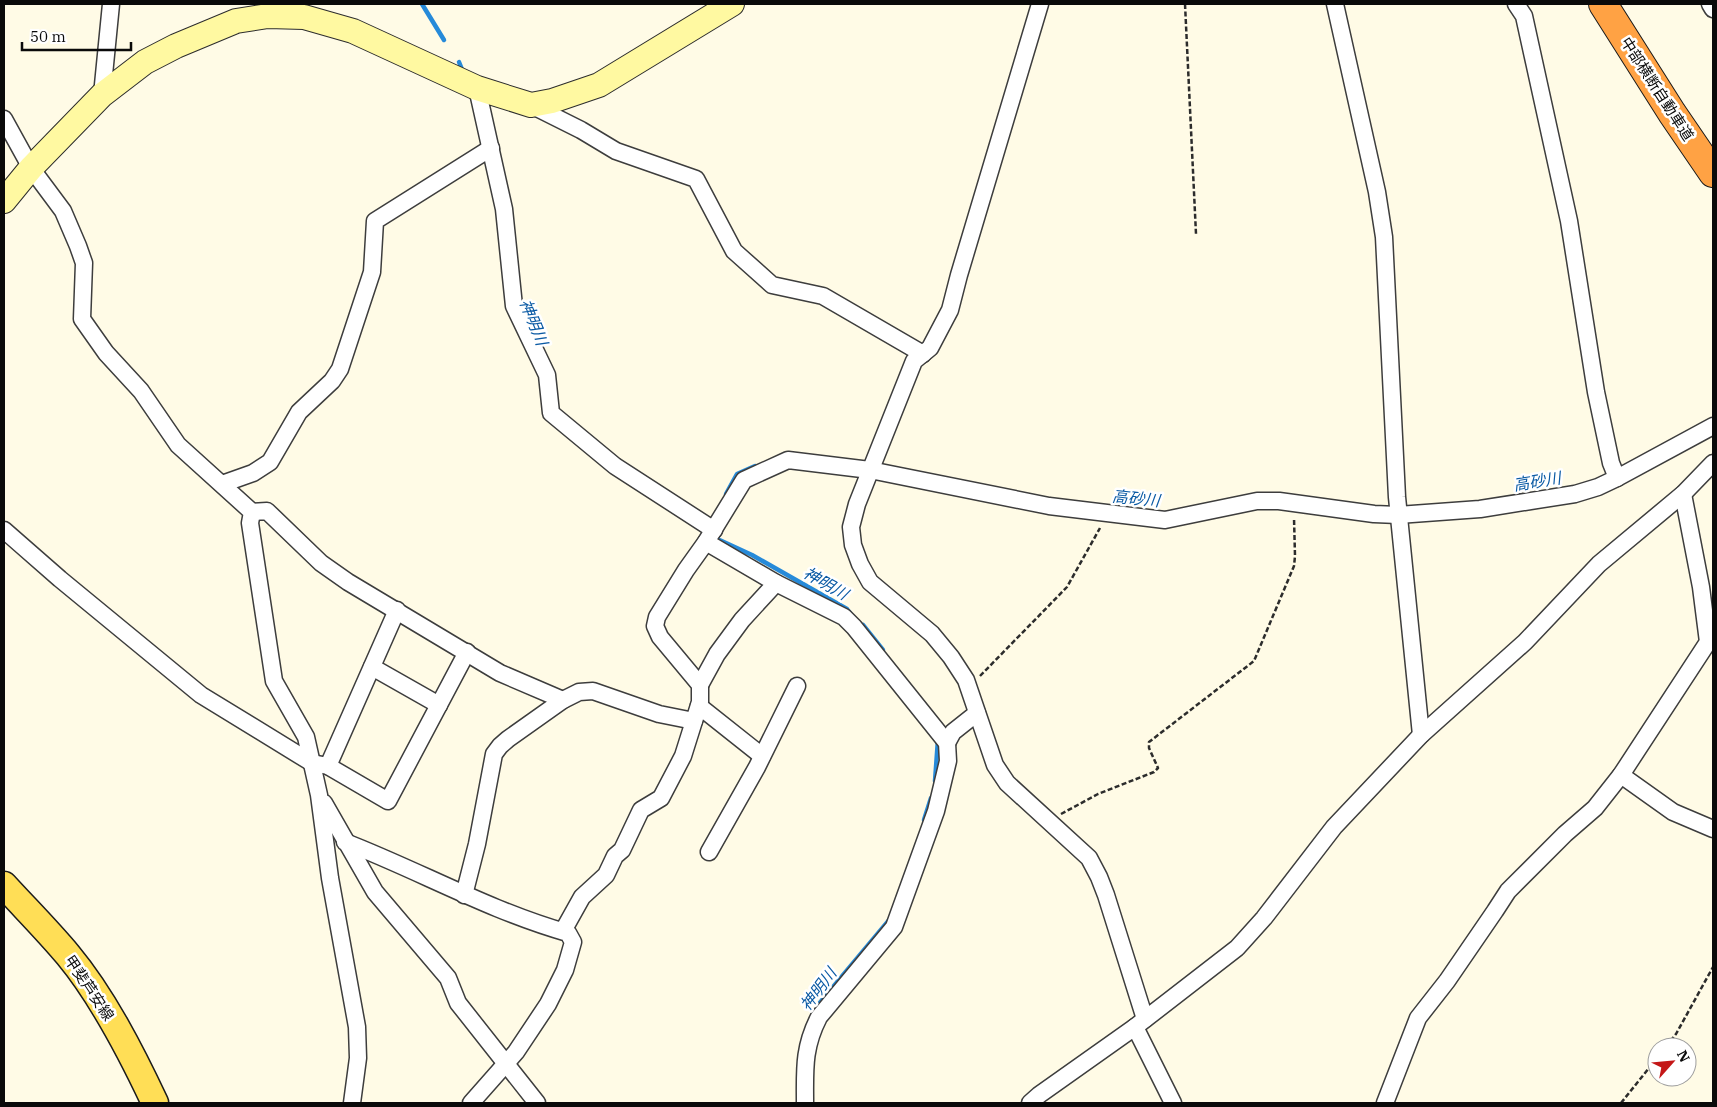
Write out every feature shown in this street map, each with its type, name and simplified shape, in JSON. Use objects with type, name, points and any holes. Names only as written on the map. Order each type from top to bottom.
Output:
[{"type":"highway","name":"中部横断自動車道","points":[[1603,4],[1672,113],[1713,173]]},
{"type":"main road","name":"甲斐芦安線","points":[[4,884],[69,956],[134,1060],[155,1103]]},
{"type":"street","points":[[102,95],[111,4]]},
{"type":"street","points":[[531,105],[552,101],[599,85],[732,4]]},
{"type":"street","points":[[1040,4],[950,310],[930,348],[914,362],[857,504],[851,528],[853,545],[860,564],[870,582],[932,634],[951,657],[968,687],[995,765],[1007,782],[1089,858],[1106,895],[1140,1023],[1168,1101]]},
{"type":"street","points":[[1335,4],[1377,192],[1384,237],[1398,515],[1420,735]]},
{"type":"street","points":[[1516,4],[1524,16],[1569,221],[1596,392],[1611,463],[1617,478]]},
{"type":"street","points":[[1710,4],[1713,9]]},
{"type":"street","points":[[4,201],[31,168],[102,95],[145,62],[235,12],[268,16],[304,17],[353,31],[477,88],[531,105],[581,130],[616,151],[696,178],[734,251],[772,285],[823,296],[922,354]]},
{"type":"street","points":[[477,88],[492,148],[504,209],[514,306],[547,375],[551,412],[615,466],[776,583],[844,617],[947,743]]},
{"type":"street","points":[[4,120],[31,168],[63,211],[78,246],[84,263],[82,319],[106,352],[141,391],[178,446],[252,512],[267,511],[321,563],[348,582],[500,673],[563,700]]},
{"type":"street","points":[[222,484],[253,473],[270,462],[299,412],[332,381],[340,369],[372,272],[375,221],[492,148]]},
{"type":"street","points":[[700,685],[660,637],[655,626],[657,617],[744,480],[788,460],[870,470],[1048,506],[1165,520],[1257,501],[1294,503],[1374,514],[1398,515],[1480,509],[1575,494],[1598,487],[1617,478],[1713,426]]},
{"type":"street","points":[[1030,1103],[1038,1095],[1140,1023],[1237,948],[1264,918],[1334,827],[1420,735],[1525,642],[1598,564],[1683,494],[1713,463]]},
{"type":"street","points":[[1385,1103],[1418,1018],[1452,973],[1508,891],[1565,834],[1595,808],[1621,775],[1708,642],[1702,587],[1683,494]]},
{"type":"street","points":[[252,512],[250,523],[274,681],[306,737],[319,795],[330,878],[357,1027],[358,1058],[352,1103]]},
{"type":"street","points":[[4,530],[201,695],[312,763],[328,766],[388,801],[466,652]]},
{"type":"street","points":[[563,932],[582,897],[606,875],[615,856],[622,850],[641,810],[660,798],[683,756],[700,702],[700,685],[717,654],[742,620],[776,583]]},
{"type":"street","points":[[328,766],[397,610]]},
{"type":"street","points":[[372,667],[438,706]]},
{"type":"street","points":[[710,852],[797,686]]},
{"type":"street","points":[[464,895],[477,844],[494,754],[508,739],[563,700],[579,692],[593,691],[659,714],[697,714],[762,756]]},
{"type":"street","points":[[804,1103],[806,1050],[812,1032],[820,1017],[894,927],[936,811],[948,762],[947,743],[953,732],[977,713]]},
{"type":"street","points":[[1621,775],[1673,812],[1713,829]]},
{"type":"street","points":[[319,795],[375,892],[448,978],[458,1003],[505,1065],[537,1103]]},
{"type":"street","points":[[345,842],[389,859],[464,895],[524,920],[568,933],[573,942],[565,970],[548,1004],[516,1052],[471,1103]]},
{"type":"path","points":[[1185,4],[1196,234]]},
{"type":"path","points":[[1049,820],[1098,794],[1154,772],[1158,768],[1149,748],[1149,742],[1254,661],[1294,566],[1294,503]]},
{"type":"path","points":[[968,687],[1067,587],[1109,513]]},
{"type":"path","points":[[1674,1037],[1713,967]]},
{"type":"path","points":[[1621,1103],[1647,1070]]},
{"type":"waterway","name":"神明川","points":[[422,4],[444,40]]},
{"type":"waterway","name":"神明川","points":[[459,62],[463,72]]},
{"type":"waterway","name":"高砂川","points":[[726,494],[737,474],[755,466]]},
{"type":"waterway","name":"神明川","points":[[713,537],[752,555],[847,609],[850,613]]},
{"type":"waterway","name":"神明川","points":[[863,625],[883,650]]},
{"type":"waterway","name":"神明川","points":[[935,781],[938,739]]},
{"type":"waterway","name":"神明川","points":[[924,820],[931,798]]},
{"type":"waterway","name":"神明川","points":[[818,1005],[890,919]]}]
